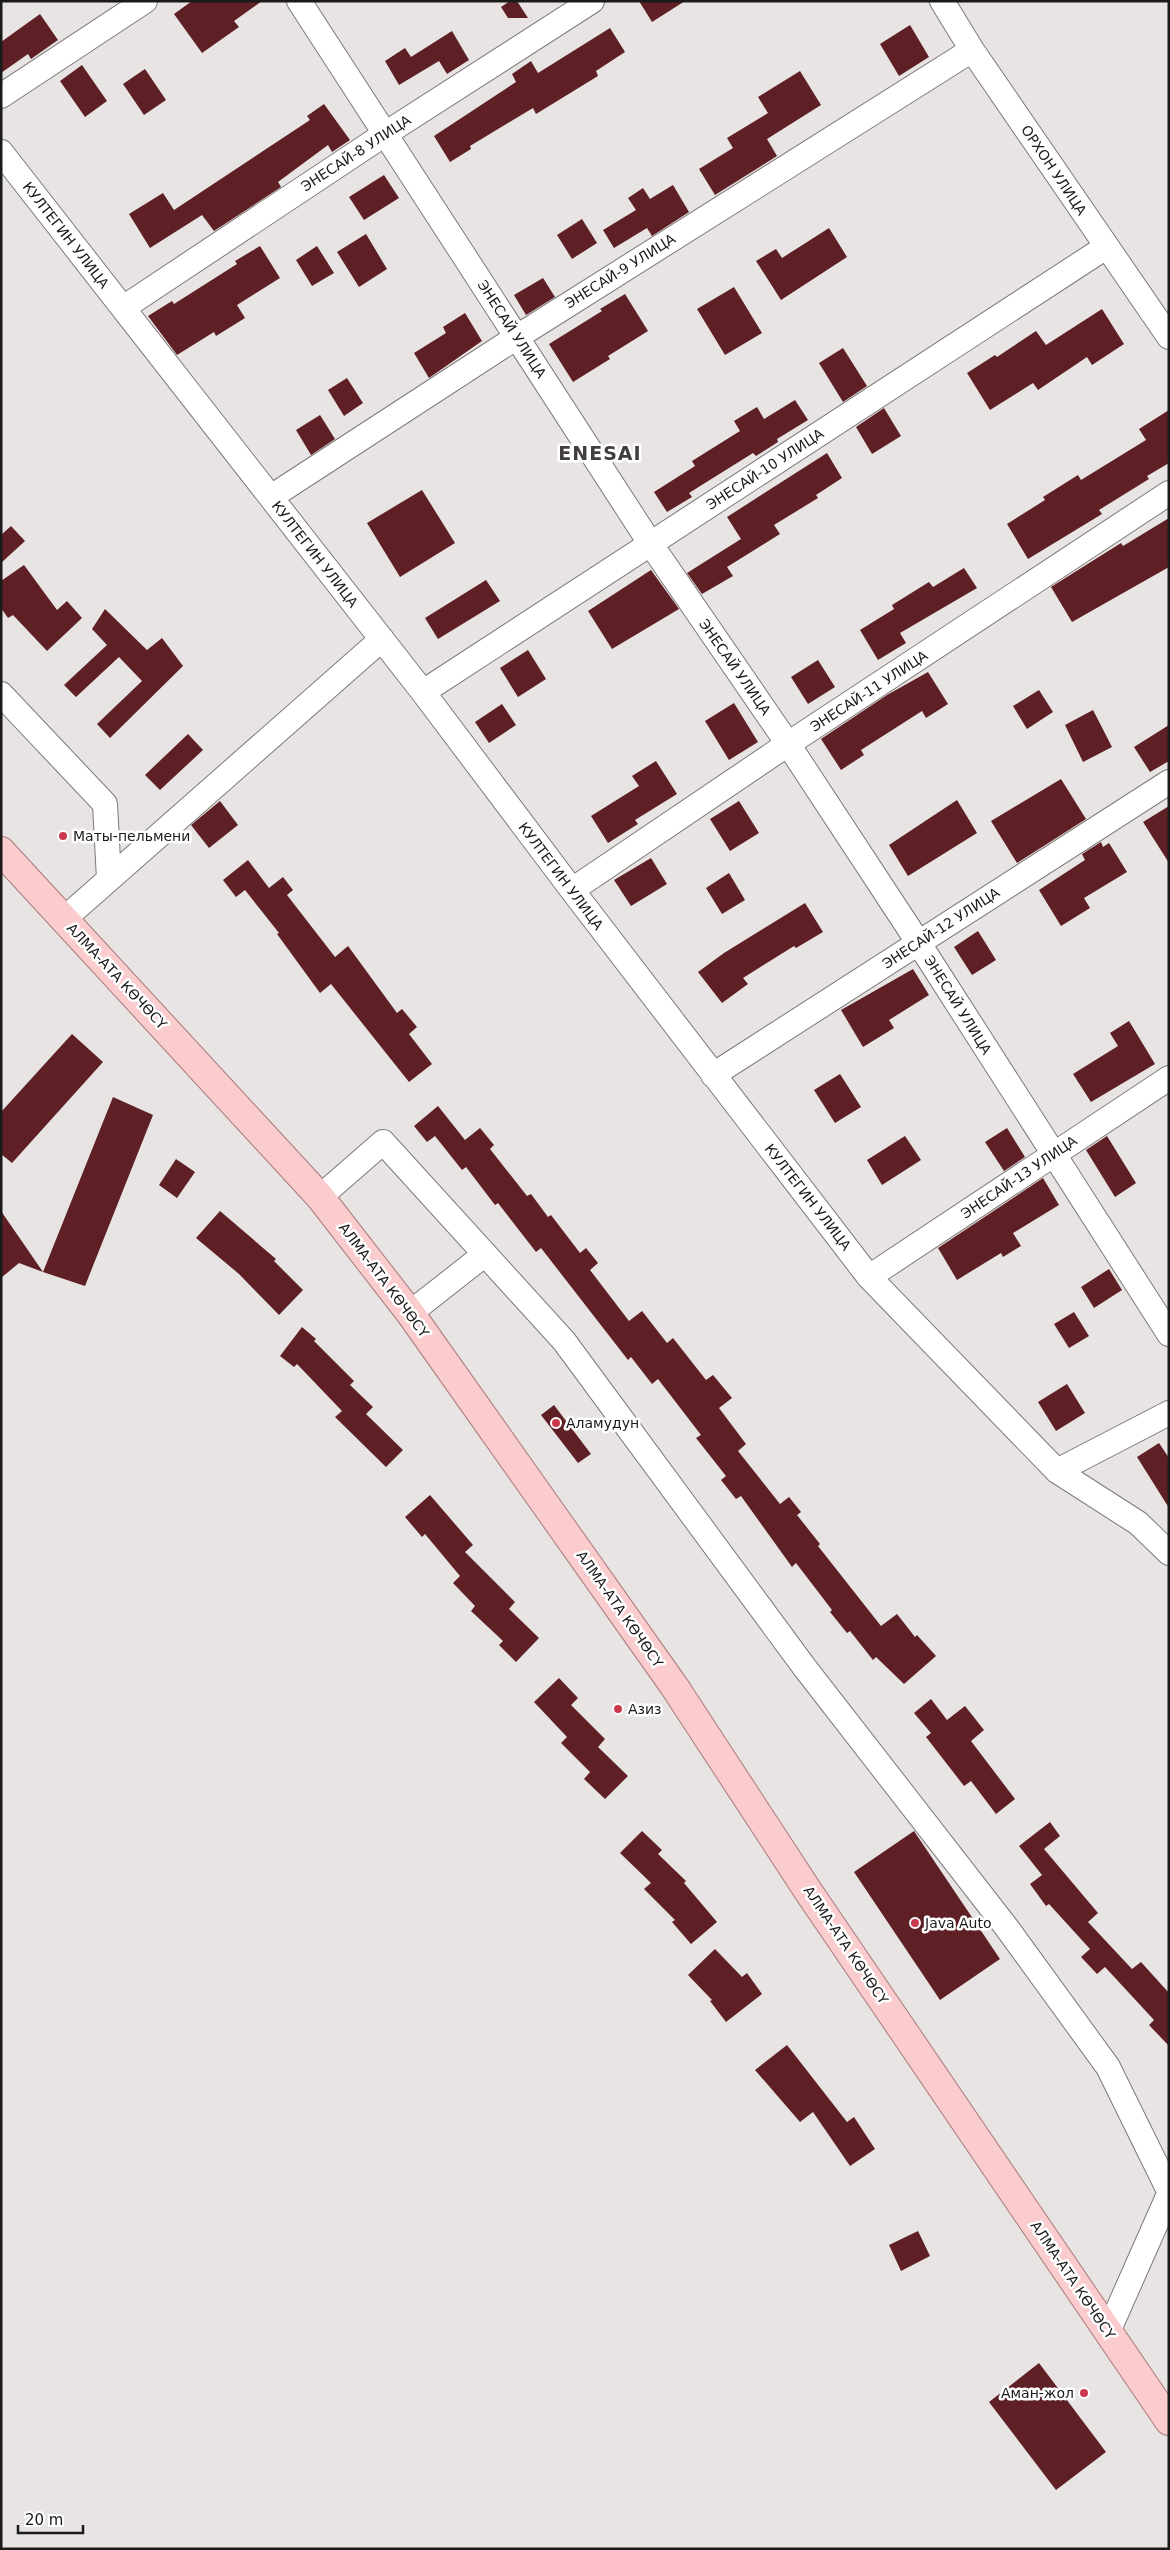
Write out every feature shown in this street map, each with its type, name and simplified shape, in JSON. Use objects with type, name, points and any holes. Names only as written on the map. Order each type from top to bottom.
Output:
[{"type":"main road","name":"АЛМА-АТА КӨЧӨСҮ","points":[[1,851],[320,1197],[410,1313],[674,1686],[808,1890],[1169,2421]]},
{"type":"street","points":[[1,96],[145,1]]},
{"type":"street","name":"ЭНЕСАЙ УЛИЦА","points":[[299,1],[650,544],[788,744],[918,942],[1169,1334]]},
{"type":"street","name":"ЭНЕСАЙ-8 УЛИЦА","points":[[123,308],[385,134],[592,1]]},
{"type":"street","name":"ОРХОН УЛИЦА","points":[[942,1],[972,50],[1169,337]]},
{"type":"street","name":"ЭНЕСАЙ-9 УЛИЦА","points":[[271,497],[517,336],[972,50]]},
{"type":"street","name":"КУЛТЕГИН УЛИЦА","points":[[1,152],[423,692],[713,1075],[869,1277],[1057,1471],[1138,1523],[1169,1553]]},
{"type":"street","name":"ЭНЕСАЙ-10 УЛИЦА","points":[[423,692],[1106,247]]},
{"type":"street","name":"ЭНЕСАЙ-11 УЛИЦА","points":[[572,890],[788,744],[1169,493]]},
{"type":"street","points":[[64,918],[382,639]]},
{"type":"street","points":[[1,694],[105,804],[109,879]]},
{"type":"street","name":"ЭНЕСАЙ-12 УЛИЦА","points":[[713,1075],[1169,782]]},
{"type":"street","name":"ЭНЕСАЙ-13 УЛИЦА","points":[[869,1277],[1169,1078]]},
{"type":"street","points":[[320,1197],[383,1142],[564,1341],[805,1668],[1012,1936],[1108,2068],[1169,2192],[1108,2332]]},
{"type":"street","points":[[410,1313],[484,1255]]},
{"type":"street","points":[[1057,1471],[1169,1413]]},
{"type":"building","points":[[192,1],[262,1],[234,21],[239,27],[202,53],[174,14]]},
{"type":"building","points":[[510,1],[517,1],[528,18],[508,18],[501,7]]},
{"type":"building","points":[[639,1],[685,1],[652,22]]},
{"type":"building","points":[[40,14],[58,40],[31,59],[28,54],[1,73],[1,42]]},
{"type":"building","points":[[910,25],[929,57],[899,76],[880,44]]},
{"type":"building","points":[[610,28],[625,52],[596,71],[598,76],[536,114],[533,108],[470,146],[471,149],[450,162],[434,136],[516,82],[512,74],[531,61],[538,73]]},
{"type":"building","points":[[452,31],[469,60],[447,74],[439,61],[399,85],[385,61],[405,48],[411,57]]},
{"type":"building","points":[[82,65],[107,101],[85,117],[60,81]]},
{"type":"building","points":[[145,69],[166,100],[144,115],[123,84]]},
{"type":"building","points":[[800,71],[821,105],[767,139],[777,156],[715,195],[699,169],[733,148],[727,138],[768,113],[758,97]]},
{"type":"building","points":[[324,104],[350,140],[332,152],[328,145],[278,182],[281,187],[214,231],[202,215],[150,248],[129,214],[163,193],[174,210],[310,120],[307,116]]},
{"type":"building","points":[[384,175],[399,198],[364,220],[349,197]]},
{"type":"building","points":[[673,185],[689,212],[652,236],[647,228],[614,248],[603,230],[636,210],[628,198],[643,188],[650,199]]},
{"type":"building","points":[[582,219],[597,243],[572,259],[557,235]]},
{"type":"building","points":[[829,228],[847,257],[781,300],[756,261],[776,249],[782,258]]},
{"type":"building","points":[[366,234],[387,269],[359,287],[337,252]]},
{"type":"building","points":[[260,246],[280,278],[237,305],[245,318],[216,336],[214,332],[177,355],[148,316],[172,301],[174,304],[237,264],[235,261]]},
{"type":"building","points":[[317,246],[334,273],[312,286],[296,260]]},
{"type":"building","points":[[543,278],[555,297],[526,315],[514,295]]},
{"type":"building","points":[[734,287],[762,333],[725,355],[697,309]]},
{"type":"building","points":[[625,294],[648,331],[608,356],[610,359],[573,382],[549,344],[602,311],[600,309]]},
{"type":"building","points":[[1102,309],[1124,344],[1092,365],[1087,357],[1038,390],[1033,383],[990,410],[967,373],[995,355],[997,357],[1036,331],[1046,345]]},
{"type":"building","points":[[465,313],[482,341],[429,378],[414,353],[446,333],[443,327]]},
{"type":"building","points":[[843,348],[867,386],[843,402],[819,363]]},
{"type":"building","points":[[347,378],[363,403],[344,416],[328,390]]},
{"type":"building","points":[[795,400],[808,420],[777,439],[778,442],[756,456],[753,453],[689,493],[692,497],[667,512],[654,492],[695,466],[692,461],[740,431],[734,421],[757,407],[764,419]]},
{"type":"building","points":[[884,408],[901,436],[872,454],[856,427]]},
{"type":"building","points":[[1169,410],[1169,463],[1147,476],[1149,479],[1099,510],[1102,514],[1028,559],[1007,524],[1045,500],[1043,497],[1078,475],[1081,480],[1146,440],[1139,429]]},
{"type":"building","points":[[320,415],[335,439],[311,455],[296,430]]},
{"type":"building","points":[[827,453],[842,478],[816,495],[818,498],[774,525],[780,534],[727,567],[733,576],[702,594],[687,573],[741,539],[727,517]]},
{"type":"building","points":[[422,490],[455,543],[400,577],[367,523]]},
{"type":"building","points":[[1169,518],[1169,567],[1072,622],[1051,587],[1121,543],[1123,546]]},
{"type":"building","points":[[11,526],[25,541],[1,563],[1,535]]},
{"type":"building","points":[[24,565],[57,610],[67,601],[82,618],[47,651],[13,615],[8,618],[1,608],[1,581]]},
{"type":"building","points":[[964,568],[977,588],[900,633],[906,643],[878,660],[860,630],[894,609],[892,605],[929,582],[933,587]]},
{"type":"building","points":[[651,570],[679,609],[612,649],[588,611]]},
{"type":"building","points":[[486,580],[500,601],[438,639],[425,618]]},
{"type":"building","points":[[105,609],[147,650],[162,638],[183,666],[110,738],[97,724],[142,681],[119,657],[76,697],[64,685],[107,645],[92,629]]},
{"type":"building","points":[[528,650],[546,679],[518,697],[500,668]]},
{"type":"building","points":[[818,660],[835,687],[808,704],[791,677]]},
{"type":"building","points":[[928,672],[948,704],[926,718],[922,711],[861,750],[864,755],[841,770],[821,739],[887,695]]},
{"type":"building","points":[[1039,690],[1053,712],[1027,729],[1013,706]]},
{"type":"building","points":[[734,703],[758,742],[729,760],[705,721]]},
{"type":"building","points":[[502,704],[516,725],[489,743],[475,722]]},
{"type":"building","points":[[1093,710],[1112,747],[1083,762],[1065,725]]},
{"type":"building","points":[[1169,725],[1169,761],[1150,772],[1134,747]]},
{"type":"building","points":[[188,734],[203,750],[160,790],[145,775]]},
{"type":"building","points":[[656,761],[677,794],[635,820],[638,824],[608,843],[591,816],[639,786],[632,776]]},
{"type":"building","points":[[1061,779],[1086,819],[1017,863],[991,821]]},
{"type":"building","points":[[957,800],[977,833],[908,876],[889,845]]},
{"type":"building","points":[[220,801],[238,825],[209,848],[191,825]]},
{"type":"building","points":[[739,801],[759,833],[730,851],[710,819]]},
{"type":"building","points":[[1169,806],[1169,863],[1143,822]]},
{"type":"building","points":[[1101,842],[1103,847],[1109,843],[1127,872],[1084,898],[1090,908],[1061,926],[1039,890],[1085,860],[1082,854]]},
{"type":"building","points":[[651,858],[667,884],[631,906],[614,880]]},
{"type":"building","points":[[248,860],[269,888],[283,877],[293,890],[287,895],[335,957],[348,946],[397,1013],[402,1009],[417,1027],[409,1034],[432,1064],[409,1082],[331,984],[320,993],[277,934],[279,933],[245,890],[236,897],[223,880]]},
{"type":"building","points":[[729,873],[745,900],[722,914],[706,888]]},
{"type":"building","points":[[805,903],[823,932],[796,948],[794,946],[743,978],[748,984],[722,1003],[698,972],[724,953]]},
{"type":"building","points":[[978,931],[996,960],[972,975],[954,947]]},
{"type":"building","points":[[913,969],[929,995],[889,1020],[894,1028],[863,1047],[841,1010]]},
{"type":"building","points":[[1129,1021],[1155,1064],[1091,1102],[1073,1074],[1118,1046],[1110,1033]]},
{"type":"building","points":[[72,1034],[103,1062],[12,1163],[1,1154],[1,1112]]},
{"type":"building","points":[[840,1074],[861,1107],[835,1123],[814,1090]]},
{"type":"building","points":[[113,1097],[153,1115],[85,1286],[43,1272]]},
{"type":"building","points":[[438,1106],[465,1140],[480,1128],[494,1145],[490,1149],[527,1196],[531,1194],[548,1217],[551,1215],[580,1253],[586,1248],[598,1263],[590,1270],[629,1321],[642,1311],[667,1343],[673,1338],[706,1380],[713,1375],[732,1398],[719,1408],[746,1444],[738,1451],[780,1504],[789,1497],[801,1512],[797,1515],[820,1544],[818,1546],[881,1626],[897,1614],[915,1637],[917,1635],[936,1656],[904,1684],[876,1657],[873,1660],[850,1631],[847,1633],[796,1563],[792,1567],[741,1496],[736,1499],[721,1480],[726,1476],[696,1438],[701,1435],[658,1379],[652,1384],[631,1357],[628,1360],[541,1248],[536,1252],[498,1203],[495,1205],[466,1167],[462,1170],[435,1136],[427,1142],[414,1126]]},
{"type":"building","points":[[1007,1128],[1025,1157],[1004,1171],[985,1142]]},
{"type":"building","points":[[905,1136],[921,1160],[882,1185],[867,1160]]},
{"type":"building","points":[[1107,1136],[1136,1183],[1115,1197],[1086,1150]]},
{"type":"building","points":[[176,1159],[195,1172],[177,1198],[159,1185]]},
{"type":"building","points":[[1043,1178],[1059,1205],[1013,1233],[1021,1246],[1003,1257],[1001,1253],[957,1280],[938,1248]]},
{"type":"building","points":[[1,1211],[43,1272],[19,1263],[1,1278]]},
{"type":"building","points":[[220,1211],[276,1259],[274,1261],[303,1290],[279,1315],[239,1274],[196,1238]]},
{"type":"building","points":[[1109,1269],[1122,1290],[1094,1308],[1081,1287]]},
{"type":"building","points":[[1074,1312],[1089,1336],[1069,1348],[1054,1324]]},
{"type":"building","points":[[302,1327],[316,1339],[314,1341],[354,1381],[350,1385],[373,1407],[366,1414],[403,1450],[386,1467],[335,1417],[342,1411],[297,1364],[294,1367],[280,1356]]},
{"type":"building","points":[[1067,1384],[1085,1413],[1056,1431],[1038,1402]]},
{"type":"building","points":[[554,1405],[591,1454],[578,1463],[541,1415]]},
{"type":"building","points":[[1159,1443],[1169,1458],[1169,1508],[1137,1457]]},
{"type":"building","points":[[430,1495],[473,1545],[465,1552],[515,1602],[509,1609],[539,1638],[516,1662],[499,1645],[503,1641],[471,1611],[475,1606],[453,1583],[460,1576],[425,1534],[422,1537],[405,1517]]},
{"type":"building","points":[[559,1678],[578,1698],[571,1705],[605,1739],[598,1747],[628,1776],[605,1799],[584,1779],[590,1772],[561,1743],[567,1737],[534,1702]]},
{"type":"building","points":[[931,1699],[947,1720],[965,1706],[984,1730],[971,1741],[1015,1799],[996,1814],[971,1781],[964,1786],[926,1737],[931,1733],[914,1713]]},
{"type":"building","points":[[1050,1822],[1060,1836],[1044,1849],[1098,1913],[1088,1922],[1132,1969],[1141,1962],[1169,1993],[1169,2046],[1149,2025],[1154,2020],[1105,1967],[1097,1974],[1081,1957],[1090,1949],[1049,1904],[1046,1906],[1030,1884],[1042,1875],[1019,1846]]},
{"type":"building","points":[[642,1831],[662,1850],[658,1854],[686,1881],[684,1883],[717,1922],[691,1944],[672,1922],[675,1920],[644,1889],[651,1883],[620,1853]]},
{"type":"building","points":[[914,1831],[1000,1959],[940,2000],[854,1872]]},
{"type":"building","points":[[715,1949],[742,1977],[747,1973],[762,1994],[726,2022],[710,2001],[712,2000],[688,1975]]},
{"type":"building","points":[[787,2045],[847,2122],[854,2117],[875,2149],[850,2166],[813,2112],[800,2122],[755,2070]]},
{"type":"building","points":[[918,2231],[930,2256],[901,2271],[889,2245]]},
{"type":"building","points":[[1039,2363],[1106,2452],[1056,2490],[989,2402]]},
{"type":"place","name":"Маты-пельмени","points":[[63,836]]},
{"type":"place","name":"Аламудун","points":[[556,1423]]},
{"type":"place","name":"Азиз","points":[[618,1709]]},
{"type":"place","name":"Java Auto","points":[[915,1923]]},
{"type":"place","name":"Аман-жол","points":[[1084,2393]]},
{"type":"district","name":"ENESAI","points":[[600,453]]}]
